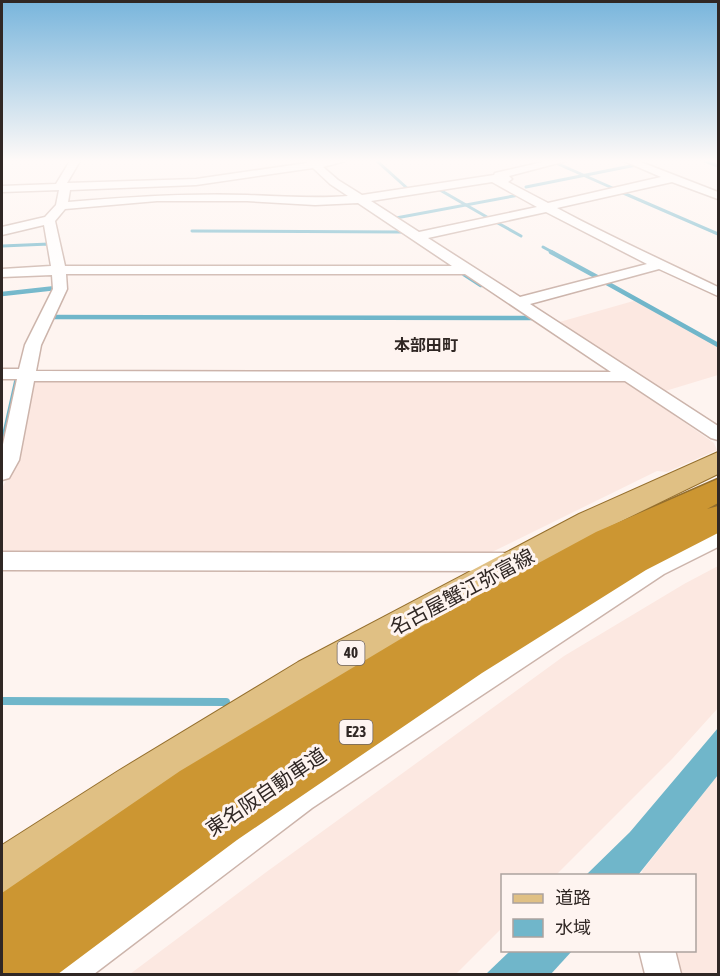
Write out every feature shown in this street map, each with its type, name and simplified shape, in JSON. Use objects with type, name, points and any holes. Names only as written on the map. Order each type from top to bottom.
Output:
[{"type":"highway","name":"E23","points":[[2,926],[197,788],[443,634],[609,541],[718,490]]},
{"type":"highway","name":"東名阪自動車道","points":[[11,975],[219,822],[467,660],[633,560],[718,518]]},
{"type":"main road","name":"名古屋蟹江弥富線","points":[[2,874],[134,786],[312,675],[417,615],[591,522],[718,462]]},
{"type":"street","points":[[2,231],[49,220],[61,207]]},
{"type":"street","points":[[372,207],[718,435]]},
{"type":"street","points":[[417,236],[531,213],[550,207]]},
{"type":"street","points":[[553,207],[718,292]]},
{"type":"street","points":[[2,473],[9,460],[33,345],[60,288],[59,270],[49,220]]},
{"type":"street","points":[[519,302],[664,264],[718,283]]},
{"type":"street","points":[[2,273],[59,270],[470,270]]},
{"type":"street","points":[[2,374],[619,377],[629,375]]},
{"type":"street","points":[[65,975],[301,797],[656,568],[718,537]]},
{"type":"street","points":[[2,561],[519,562]]},
{"type":"street","points":[[657,952],[663,975]]},
{"type":"shaded area","points":[[637,300],[718,345],[718,375],[662,392],[556,323]]},
{"type":"shaded area","points":[[38,379],[627,381],[677,414],[675,416],[714,443],[717,450],[667,472],[657,471],[492,552],[2,551],[2,488],[16,462],[32,382]]},
{"type":"shaded area","points":[[718,566],[718,708],[672,759],[557,874],[501,874],[501,929],[456,974],[130,974],[564,656]]},
{"type":"shaded area","points":[[718,775],[718,974],[670,974],[663,952],[696,952],[696,874],[643,874],[642,871]]},
{"type":"water","points":[[718,728],[718,775],[639,874],[587,874],[630,832]]},
{"type":"water","points":[[509,952],[571,952],[551,974],[486,974]]},
{"type":"waterway","points":[[396,218],[457,207]]},
{"type":"waterway","points":[[469,207],[492,220]]},
{"type":"waterway","points":[[655,207],[718,234]]},
{"type":"waterway","points":[[496,222],[521,236]]},
{"type":"waterway","points":[[192,231],[402,232]]},
{"type":"waterway","points":[[2,246],[49,244],[50,250]]},
{"type":"waterway","points":[[543,247],[554,253]]},
{"type":"waterway","points":[[551,252],[597,277]]},
{"type":"waterway","points":[[464,274],[481,285]]},
{"type":"waterway","points":[[605,282],[718,345]]},
{"type":"waterway","points":[[2,294],[56,288],[54,292]]},
{"type":"waterway","points":[[52,317],[534,318]]},
{"type":"waterway","points":[[2,446],[17,379]]},
{"type":"waterway","points":[[2,701],[226,702]]},
{"type":"district","name":"本部田町","points":[[426,345]]}]
